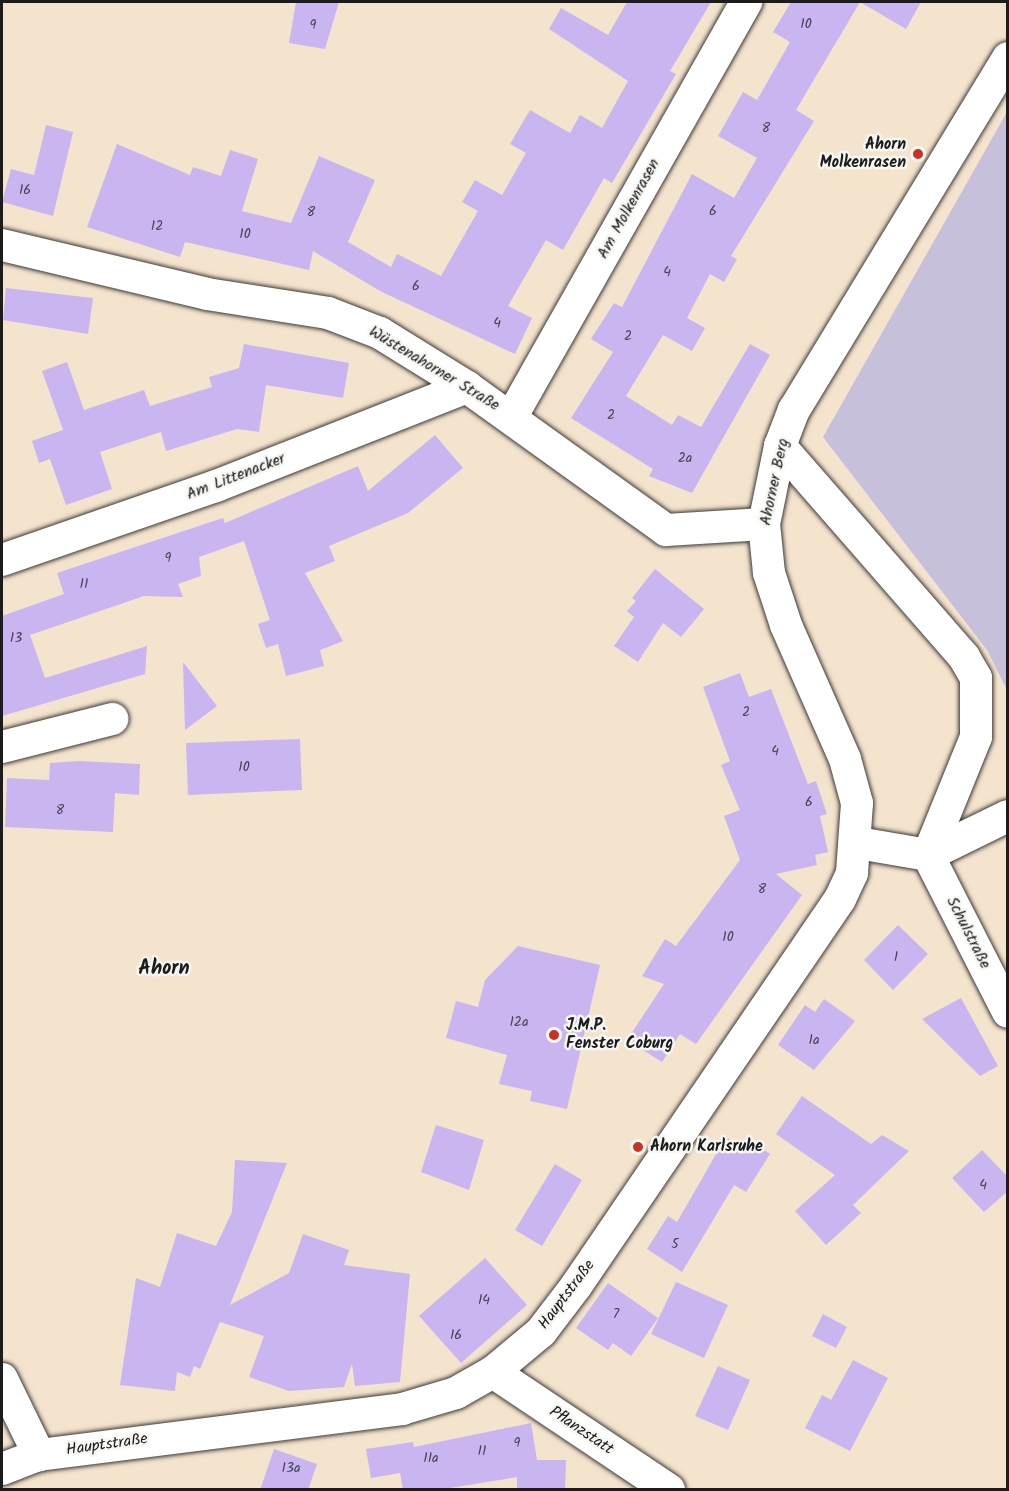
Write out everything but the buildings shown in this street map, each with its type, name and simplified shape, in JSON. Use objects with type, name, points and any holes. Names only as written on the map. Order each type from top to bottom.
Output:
[{"type":"street","name":"Am Molkenrasen","points":[[512,416],[746,2]]},
{"type":"street","name":"Ahorner Berg","points":[[858,843],[857,803],[845,759],[786,625],[769,573],[764,524],[780,446],[794,410],[1008,58]]},
{"type":"street","name":"Wüstenahorner Straße","points":[[2,245],[207,294],[328,313],[380,333],[467,387],[512,416],[641,517],[666,530],[764,524]]},
{"type":"street","name":"Am Littenacker","points":[[2,560],[216,486],[467,387]]},
{"type":"street","points":[[780,446],[964,657],[976,678],[976,737],[928,855]]},
{"type":"street","points":[[2,747],[112,719]]},
{"type":"street","points":[[858,843],[928,855],[1008,816]]},
{"type":"street","name":"Hauptstraße","points":[[2,1469],[39,1455],[402,1409],[456,1393],[493,1372],[541,1332],[576,1287],[840,899],[858,843]]},
{"type":"street","name":"Schulstraße","points":[[928,855],[1008,1012]]},
{"type":"street","name":"Pflanzstatt","points":[[493,1372],[669,1490]]},
{"type":"street","points":[[2,1379],[39,1455]]},
{"type":"shaded area","points":[[1007,112],[1007,690],[987,650],[823,437]]},
{"type":"place","name":"Ahorn Molkenrasen","points":[[918,154]]},
{"type":"place","name":"J.M.P. Fenster Coburg","points":[[554,1035]]},
{"type":"place","name":"Ahorn Karlsruhe","points":[[638,1147]]},
{"type":"district","name":"Ahorn","points":[[164,969]]}]
